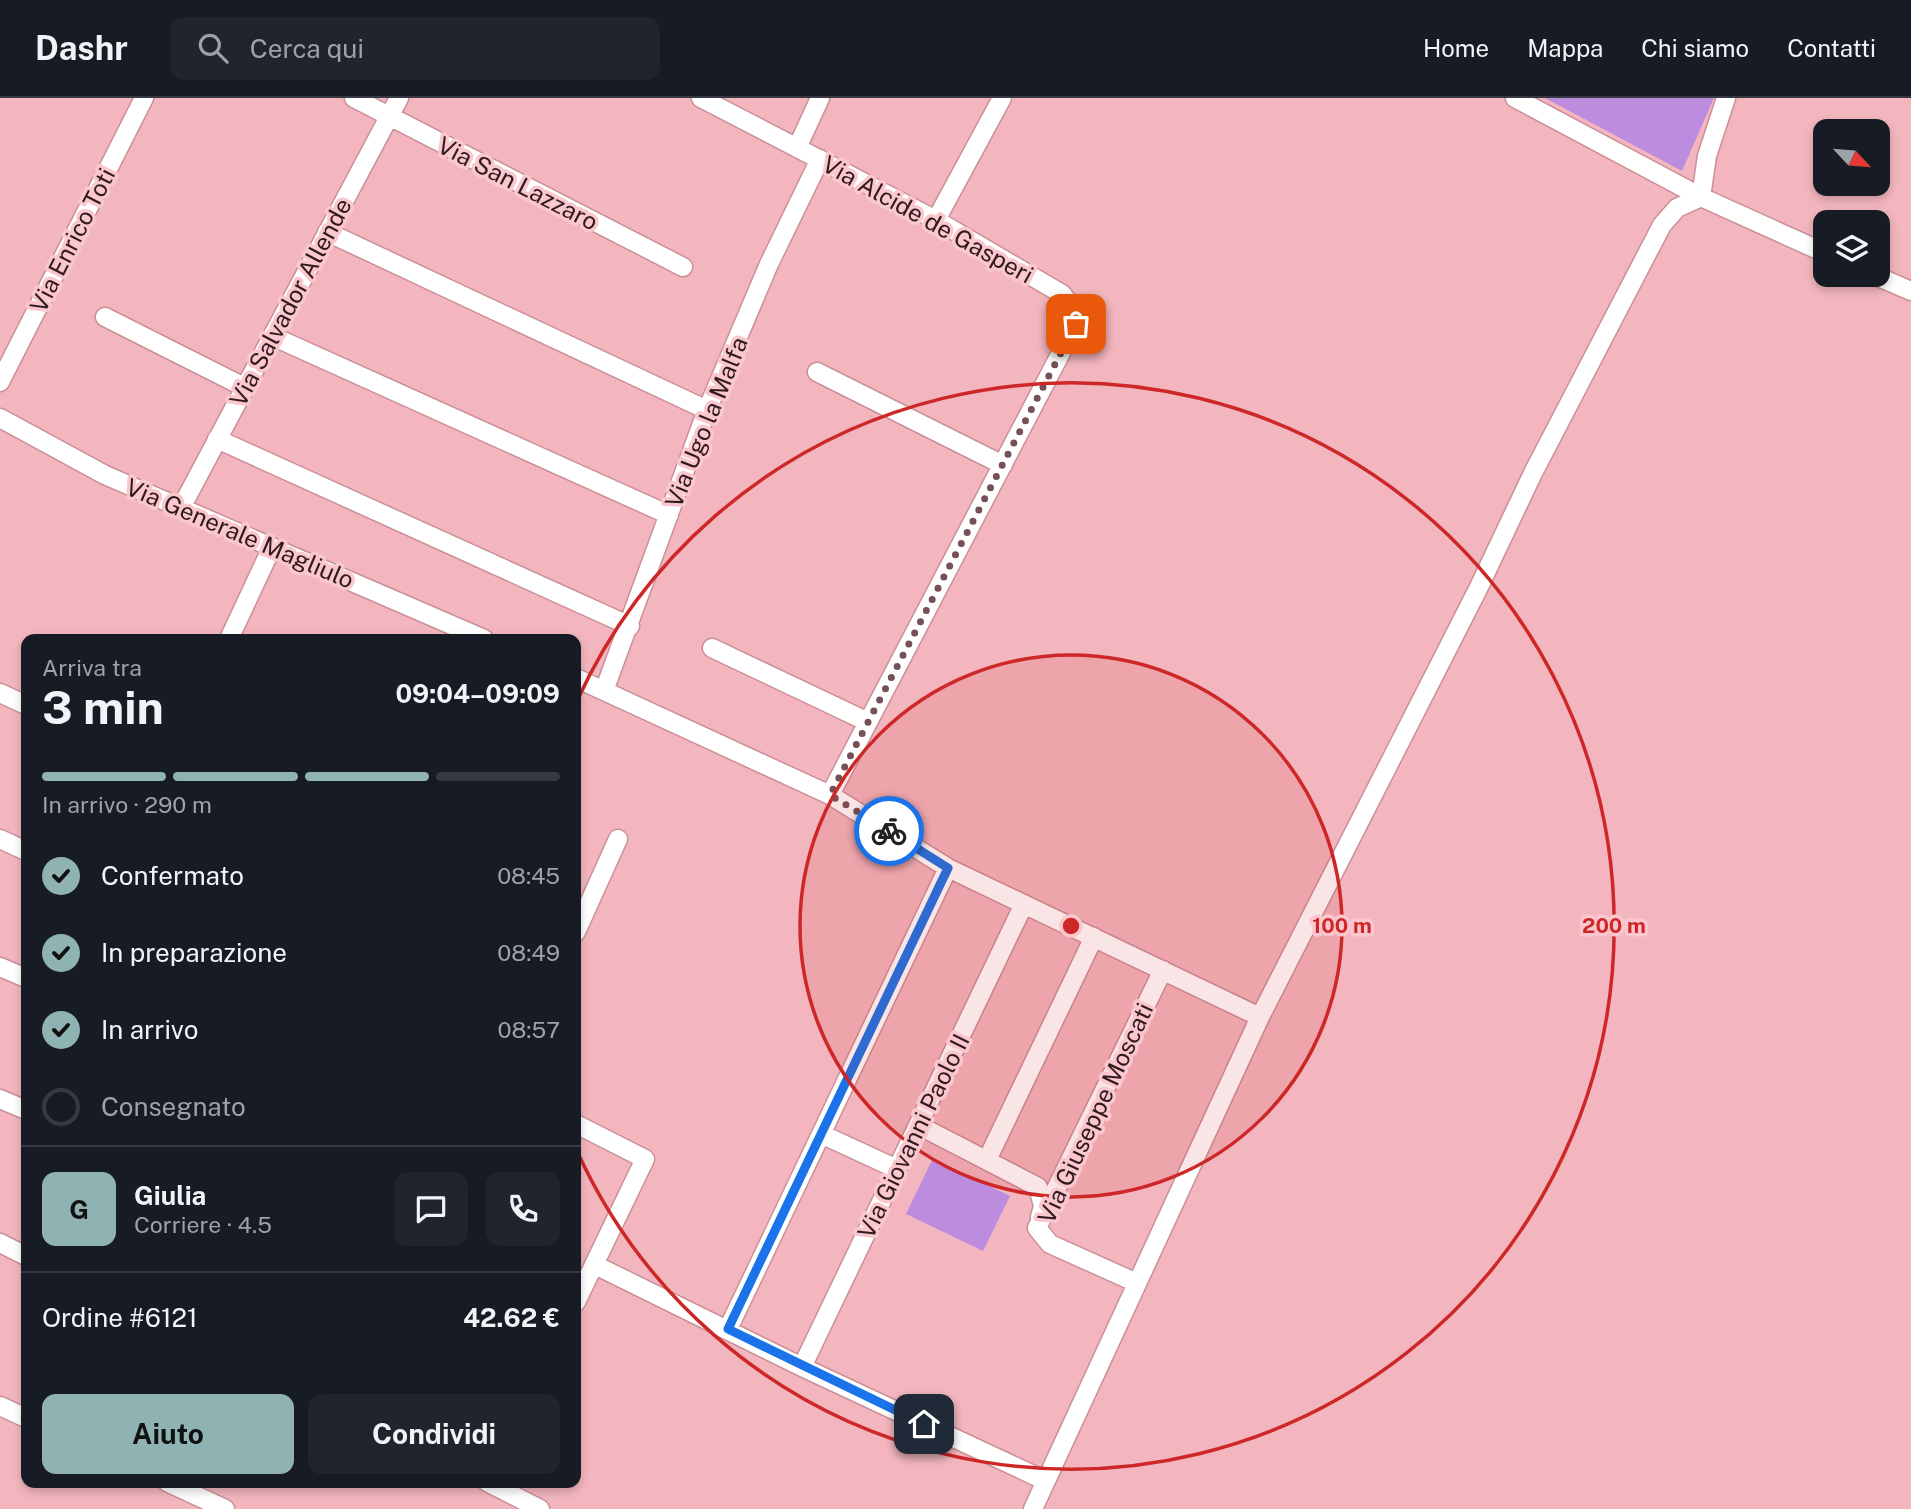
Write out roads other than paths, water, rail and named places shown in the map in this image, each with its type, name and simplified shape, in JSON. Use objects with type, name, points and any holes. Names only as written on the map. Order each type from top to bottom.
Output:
[{"type":"street","name":"Via Enrico Toti","points":[[0,382],[144,98]]},
{"type":"street","name":"Via San Lazzaro","points":[[354,98],[682,267]]},
{"type":"street","name":"Via Salvador Allende","points":[[182,506],[399,98]]},
{"type":"street","name":"Via Alcide de Gasperi","points":[[701,98],[936,220],[1062,294],[1074,309],[1076,324],[830,795]]},
{"type":"street","points":[[797,148],[820,98]]},
{"type":"street","points":[[936,220],[1002,98]]},
{"type":"street","points":[[1515,98],[1702,197],[1813,248]]},
{"type":"street","points":[[1702,197],[1707,156],[1726,98]]},
{"type":"street","name":"Via Ugo la Malfa","points":[[604,691],[707,410],[769,264],[820,159]]},
{"type":"street","points":[[1033,1509],[1260,1017],[1478,589],[1533,473],[1662,225],[1677,208],[1702,197]]},
{"type":"street","points":[[327,232],[707,410]]},
{"type":"street","points":[[1890,282],[1911,291]]},
{"type":"street","points":[[105,317],[246,388]]},
{"type":"street","points":[[272,336],[669,515]]},
{"type":"street","points":[[817,372],[1003,465]]},
{"type":"street","name":"Via Generale Magliulo","points":[[0,418],[105,475],[182,506],[453,633]]},
{"type":"street","points":[[218,439],[629,626]]},
{"type":"street","points":[[231,634],[272,547]]},
{"type":"street","points":[[712,648],[869,722]]},
{"type":"street","points":[[581,680],[830,795],[948,868],[1260,1017]]},
{"type":"street","points":[[0,692],[21,702]]},
{"type":"street","points":[[0,839],[21,849]]},
{"type":"street","points":[[583,896],[618,839]]},
{"type":"street","points":[[728,1329],[948,868]]},
{"type":"street","name":"Via Giovanni Paolo II","points":[[802,1367],[1024,904]]},
{"type":"street","points":[[987,1160],[1094,937]]},
{"type":"street","points":[[0,967],[21,976]]},
{"type":"street","name":"Via Giuseppe Moscati","points":[[1137,1283],[1050,1244],[1037,1227],[1163,970]]},
{"type":"street","points":[[0,1098],[21,1108]]},
{"type":"street","points":[[918,1125],[1038,1187],[1042,1206],[1037,1227]]},
{"type":"street","points":[[581,1127],[645,1159],[581,1292]]},
{"type":"street","points":[[821,1134],[897,1169]]},
{"type":"street","points":[[0,1243],[21,1254]]},
{"type":"street","points":[[595,1265],[802,1367],[1046,1482]]},
{"type":"street","points":[[0,1406],[21,1416]]},
{"type":"street","points":[[180,1488],[225,1509]]},
{"type":"street","points":[[499,1488],[540,1509]]}]
